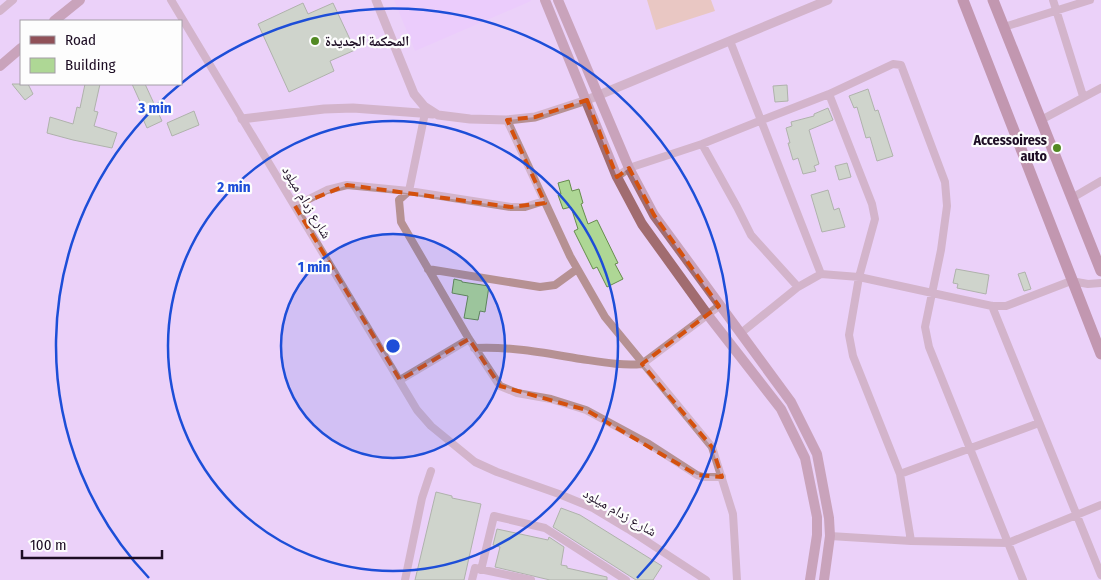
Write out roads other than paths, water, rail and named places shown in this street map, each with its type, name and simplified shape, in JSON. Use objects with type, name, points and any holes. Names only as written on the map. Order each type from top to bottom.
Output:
[{"type":"main road","points":[[55,20],[80,0]]},
{"type":"main road","points":[[545,0],[617,177],[642,224],[707,314],[781,409],[805,458],[816,517],[817,535],[810,580]]},
{"type":"main road","points":[[558,0],[629,168],[654,216],[791,402],[817,454],[829,518],[830,536],[824,580]]},
{"type":"main road","points":[[962,0],[1101,354]]},
{"type":"main road","points":[[993,0],[1101,271]]},
{"type":"main road","points":[[0,66],[20,49]]},
{"type":"street","points":[[0,11],[13,0]]},
{"type":"street","name":"شارع زدام ميلود","points":[[171,0],[417,410],[431,426],[475,462],[593,508],[706,580]]},
{"type":"street","points":[[376,0],[414,94],[424,106],[438,115]]},
{"type":"street","points":[[242,119],[334,109],[377,109],[470,119],[507,120],[535,116],[587,100],[828,0]]},
{"type":"street","points":[[1053,0],[1083,96]]},
{"type":"street","points":[[1004,27],[1090,0]]},
{"type":"street","points":[[730,41],[820,274]]},
{"type":"street","points":[[617,177],[629,168],[702,144],[829,94],[893,64],[901,65],[945,182],[947,206],[942,250],[925,327],[929,347],[1023,580]]},
{"type":"street","points":[[1041,120],[1101,88]]},
{"type":"street","points":[[829,94],[872,204],[875,219],[858,277],[850,335],[853,356],[900,474],[911,541]]},
{"type":"street","points":[[425,113],[409,191],[399,200],[401,222],[468,339],[496,380],[506,389],[517,393],[551,399],[586,410],[649,444],[696,475],[703,477],[722,476]]},
{"type":"street","points":[[507,120],[577,269],[606,317],[642,364],[712,447],[733,514],[737,580]]},
{"type":"street","points":[[702,144],[751,235],[798,287]]},
{"type":"street","points":[[1072,198],[1101,180]]},
{"type":"street","points":[[295,206],[327,190],[347,185],[409,191],[511,207],[524,207],[544,201]]},
{"type":"street","points":[[428,269],[540,287],[555,285],[577,269]]},
{"type":"street","points":[[740,333],[798,287],[820,274],[858,277],[992,306],[1006,306],[1071,281],[1101,283]]},
{"type":"street","points":[[474,348],[494,347],[595,361],[642,364],[719,306]]},
{"type":"street","points":[[992,306],[1101,576]]},
{"type":"street","points":[[400,380],[468,339]]},
{"type":"street","points":[[900,474],[1040,423]]},
{"type":"street","points":[[405,580],[422,498],[431,471]]},
{"type":"street","points":[[830,536],[911,541],[1008,543],[1101,505]]},
{"type":"street","points":[[481,570],[494,516],[545,528],[626,580]]},
{"type":"street","points":[[472,580],[475,568],[531,580]]},
{"type":"place","name":"المحكمة الجديدة","points":[[315,41]]},
{"type":"place","name":"Accessoiress auto","points":[[1057,148]]}]
